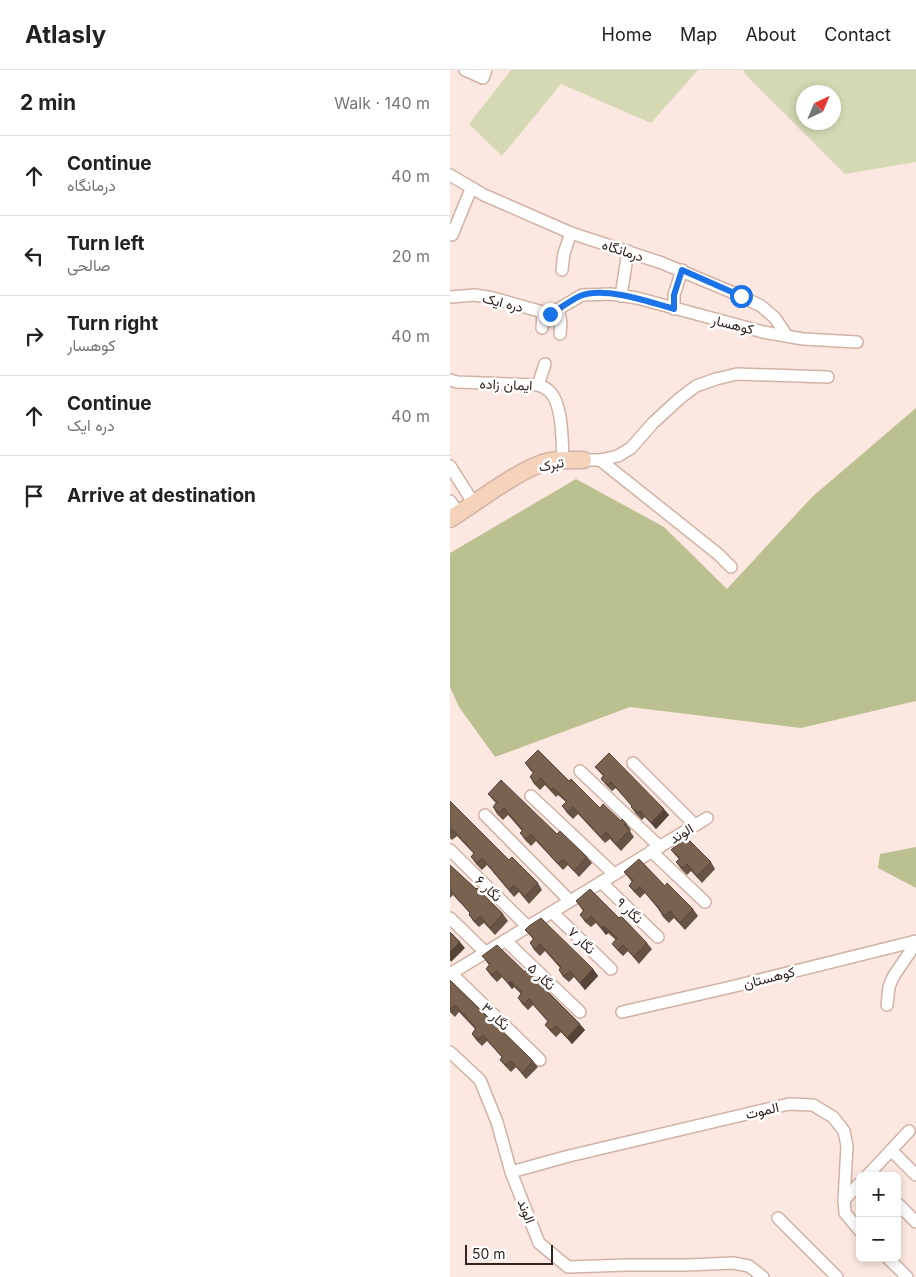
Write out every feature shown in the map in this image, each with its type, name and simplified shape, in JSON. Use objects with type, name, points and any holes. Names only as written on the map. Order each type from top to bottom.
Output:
[{"type":"street","points":[[465,70],[483,78],[486,70]]},
{"type":"street","name":"درمانگاه","points":[[450,175],[471,189],[571,233],[682,270],[741,296],[761,306],[775,318],[787,336]]},
{"type":"street","points":[[452,235],[471,189]]},
{"type":"street","points":[[562,270],[564,253],[571,233]]},
{"type":"street","points":[[616,295],[628,251]]},
{"type":"street","points":[[674,309],[674,295],[682,270]]},
{"type":"street","name":"دره ایک","points":[[450,297],[475,295],[550,314],[582,295],[616,295]]},
{"type":"street","name":"کوهسار","points":[[616,295],[637,298],[763,332],[857,342]]},
{"type":"street","points":[[558,310],[561,322],[560,334]]},
{"type":"street","points":[[542,328],[543,313]]},
{"type":"street","points":[[538,385],[545,364]]},
{"type":"street","name":"تبرک","points":[[453,511],[474,504],[517,476],[541,464],[563,460],[600,460],[618,456],[631,448],[653,423],[696,386],[737,374],[828,377]]},
{"type":"street","name":"ایمان زاده","points":[[451,381],[538,385],[550,391],[556,403],[560,419],[563,460]]},
{"type":"street","points":[[600,460],[718,554],[731,568]]},
{"type":"street","points":[[450,466],[474,504]]},
{"type":"street","points":[[634,763],[695,825]]},
{"type":"street","points":[[580,771],[705,902]]},
{"type":"street","points":[[531,796],[614,874]]},
{"type":"street","points":[[485,815],[570,901]]},
{"type":"street","name":"الوند","points":[[451,974],[707,818]]},
{"type":"street","name":"نگار ۶","points":[[450,850],[528,926]]},
{"type":"street","name":"نگار ۹","points":[[601,882],[658,937]]},
{"type":"street","name":"نگار ۷","points":[[552,912],[611,969]]},
{"type":"street","points":[[450,918],[485,952]]},
{"type":"street","name":"نگار ۵","points":[[505,940],[580,1012]]},
{"type":"street","points":[[887,1005],[889,987],[893,977],[916,942]]},
{"type":"street","name":"کوهستان","points":[[622,1012],[916,942]]},
{"type":"street","name":"نگار ۳","points":[[451,974],[540,1060]]},
{"type":"street","name":"الوند","points":[[450,1052],[480,1080],[497,1122],[511,1172],[539,1243],[568,1267],[733,1263],[749,1266],[763,1277]]},
{"type":"street","name":"الموت","points":[[511,1172],[569,1156],[789,1104],[813,1105],[833,1117],[844,1131],[847,1146],[845,1213],[856,1226]]},
{"type":"street","points":[[871,1172],[909,1131]]},
{"type":"street","points":[[891,1150],[916,1175]]},
{"type":"street","points":[[844,1200],[856,1187]]},
{"type":"street","points":[[901,1207],[916,1222]]},
{"type":"street","points":[[778,1218],[836,1277]]},
{"type":"street","points":[[892,1262],[907,1277]]},
{"type":"green space","points":[[511,70],[698,70],[651,123],[561,84],[502,156],[469,124]]},
{"type":"green space","points":[[743,70],[916,70],[916,162],[845,174],[801,130],[841,130],[841,85],[796,85],[796,125]]},
{"type":"green space","points":[[916,408],[916,701],[801,728],[630,707],[495,757],[459,707],[450,687],[450,553],[576,479],[664,527],[727,589],[812,497]]},
{"type":"green space","points":[[916,847],[916,888],[878,868],[880,854]]},
{"type":"building","points":[[538,750],[600,808],[603,804],[621,821],[622,819],[626,823],[624,825],[630,830],[616,844],[606,832],[601,837],[573,807],[568,812],[562,806],[567,801],[553,788],[551,790],[541,778],[536,783],[530,777],[534,772],[525,763]]},
{"type":"building","points":[[609,753],[664,809],[651,823],[640,811],[638,813],[631,807],[611,782],[608,785],[601,779],[604,775],[595,767]]},
{"type":"building","points":[[501,780],[557,834],[560,831],[587,857],[574,871],[563,859],[558,864],[531,834],[526,839],[520,833],[523,830],[504,808],[499,813],[493,807],[497,802],[488,794]]},
{"type":"building","points":[[450,801],[509,860],[512,857],[538,883],[525,897],[514,885],[509,890],[482,858],[477,863],[471,857],[474,853],[452,829],[450,831]]},
{"type":"building","points":[[685,836],[711,862],[697,876],[687,864],[683,868],[676,862],[680,858],[671,850]]},
{"type":"building","points":[[639,859],[665,886],[667,883],[693,909],[680,923],[670,911],[665,916],[640,887],[635,891],[629,886],[633,880],[624,872]]},
{"type":"building","points":[[450,865],[503,914],[490,928],[480,916],[475,921],[450,890]]},
{"type":"building","points":[[590,889],[619,918],[621,916],[647,943],[634,957],[623,945],[618,950],[612,944],[617,938],[604,926],[602,928],[591,916],[586,921],[580,915],[584,910],[576,901]]},
{"type":"building","points":[[541,918],[593,969],[580,983],[570,971],[564,976],[559,970],[561,967],[540,944],[536,949],[530,943],[534,938],[525,930]]},
{"type":"building","points":[[450,932],[460,942],[450,952]]},
{"type":"building","points":[[497,945],[525,972],[526,970],[580,1024],[567,1038],[556,1026],[551,1030],[545,1025],[548,1021],[529,999],[524,1004],[518,998],[522,992],[510,981],[508,983],[497,971],[492,975],[486,969],[490,964],[482,956]]},
{"type":"building","points":[[450,980],[533,1061],[522,1073],[511,1061],[506,1065],[500,1060],[502,1057],[483,1035],[478,1039],[472,1034],[476,1028],[455,1005],[450,1010]]},
{"type":"route","points":[[550,314],[582,295],[591,294],[611,294],[637,298],[674,309],[674,295],[682,270],[741,296]]}]
